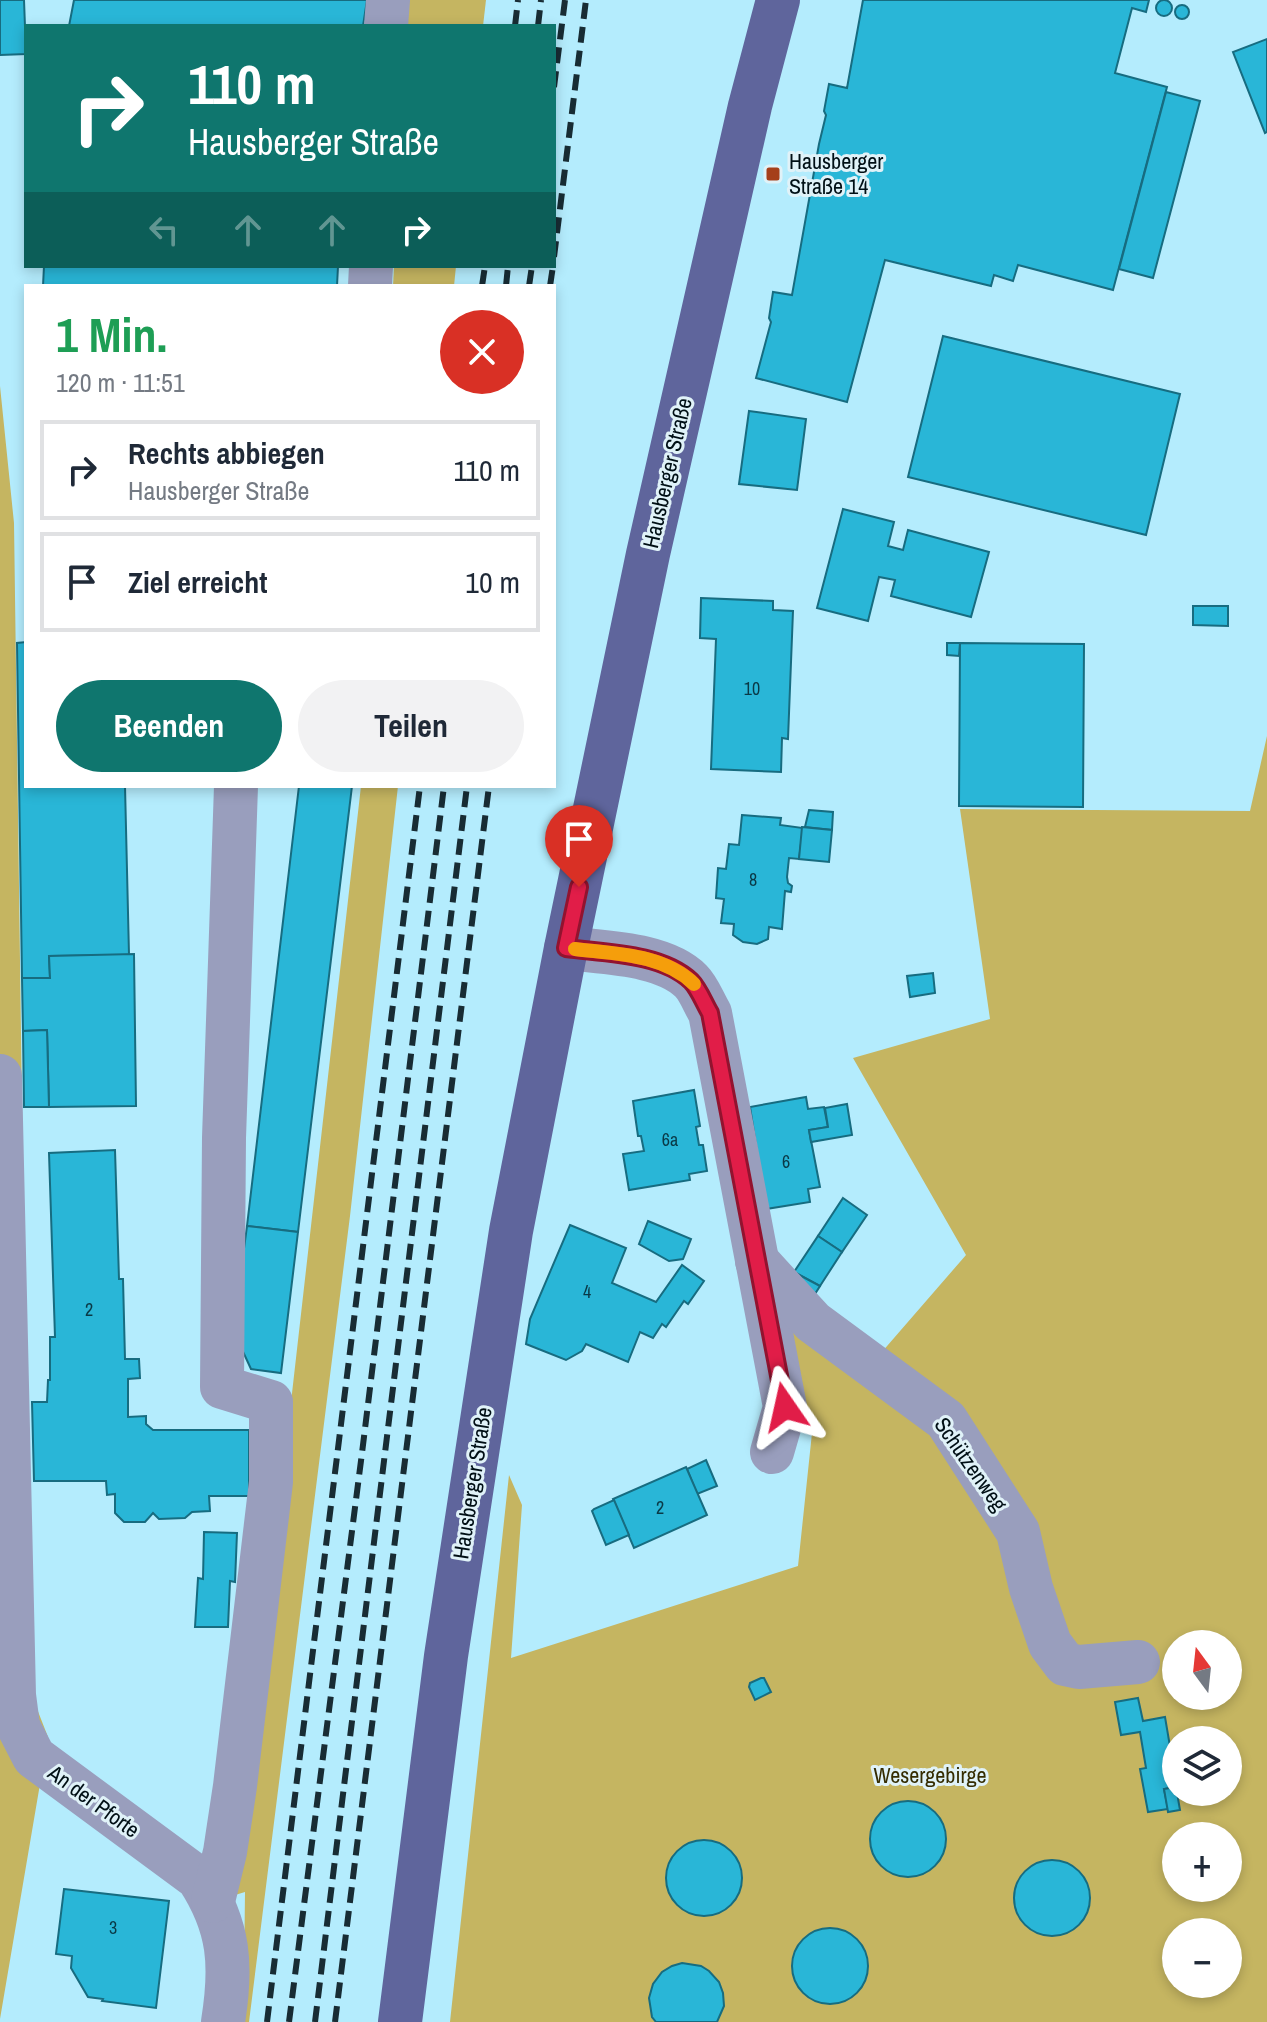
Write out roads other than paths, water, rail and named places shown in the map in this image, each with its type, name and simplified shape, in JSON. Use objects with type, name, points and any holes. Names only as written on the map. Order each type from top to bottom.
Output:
[{"type":"main road","name":"Hausberger Straße","points":[[400,2022],[446,1656],[511,1231],[651,539],[750,106],[778,0]]},
{"type":"street","points":[[386,24],[388,0]]},
{"type":"street","points":[[213,1901],[225,1852],[235,1786],[271,1482],[271,1402],[222,1387],[224,1138],[236,788]]},
{"type":"street","points":[[566,948],[646,959],[671,966],[693,982],[710,1013],[785,1407],[772,1452]]},
{"type":"street","name":"An der Pforte","points":[[0,1076],[14,1695],[18,1726],[34,1757],[198,1878],[213,1901],[228,1956],[229,1990],[223,2022]]},
{"type":"street","name":"Schützenweg","points":[[757,1261],[813,1322],[946,1420],[1018,1532],[1031,1588],[1050,1644],[1065,1664],[1079,1667],[1138,1662]]},
{"type":"railway","points":[[515,24],[518,0]]},
{"type":"railway","points":[[538,24],[541,0]]},
{"type":"railway","points":[[556,71],[565,0]]},
{"type":"railway","points":[[556,241],[586,0]]},
{"type":"railway","points":[[482,284],[485,268]]},
{"type":"railway","points":[[506,284],[508,268]]},
{"type":"railway","points":[[529,284],[532,268]]},
{"type":"railway","points":[[550,284],[553,268]]},
{"type":"railway","points":[[267,2022],[420,788]]},
{"type":"railway","points":[[289,2022],[444,788]]},
{"type":"railway","points":[[315,2022],[467,788]]},
{"type":"railway","points":[[335,2022],[489,788]]},
{"type":"place","name":"Hausberger Straße 14","points":[[773,174]]},
{"type":"park label","name":"Wesergebirge","points":[[930,1775]]}]
